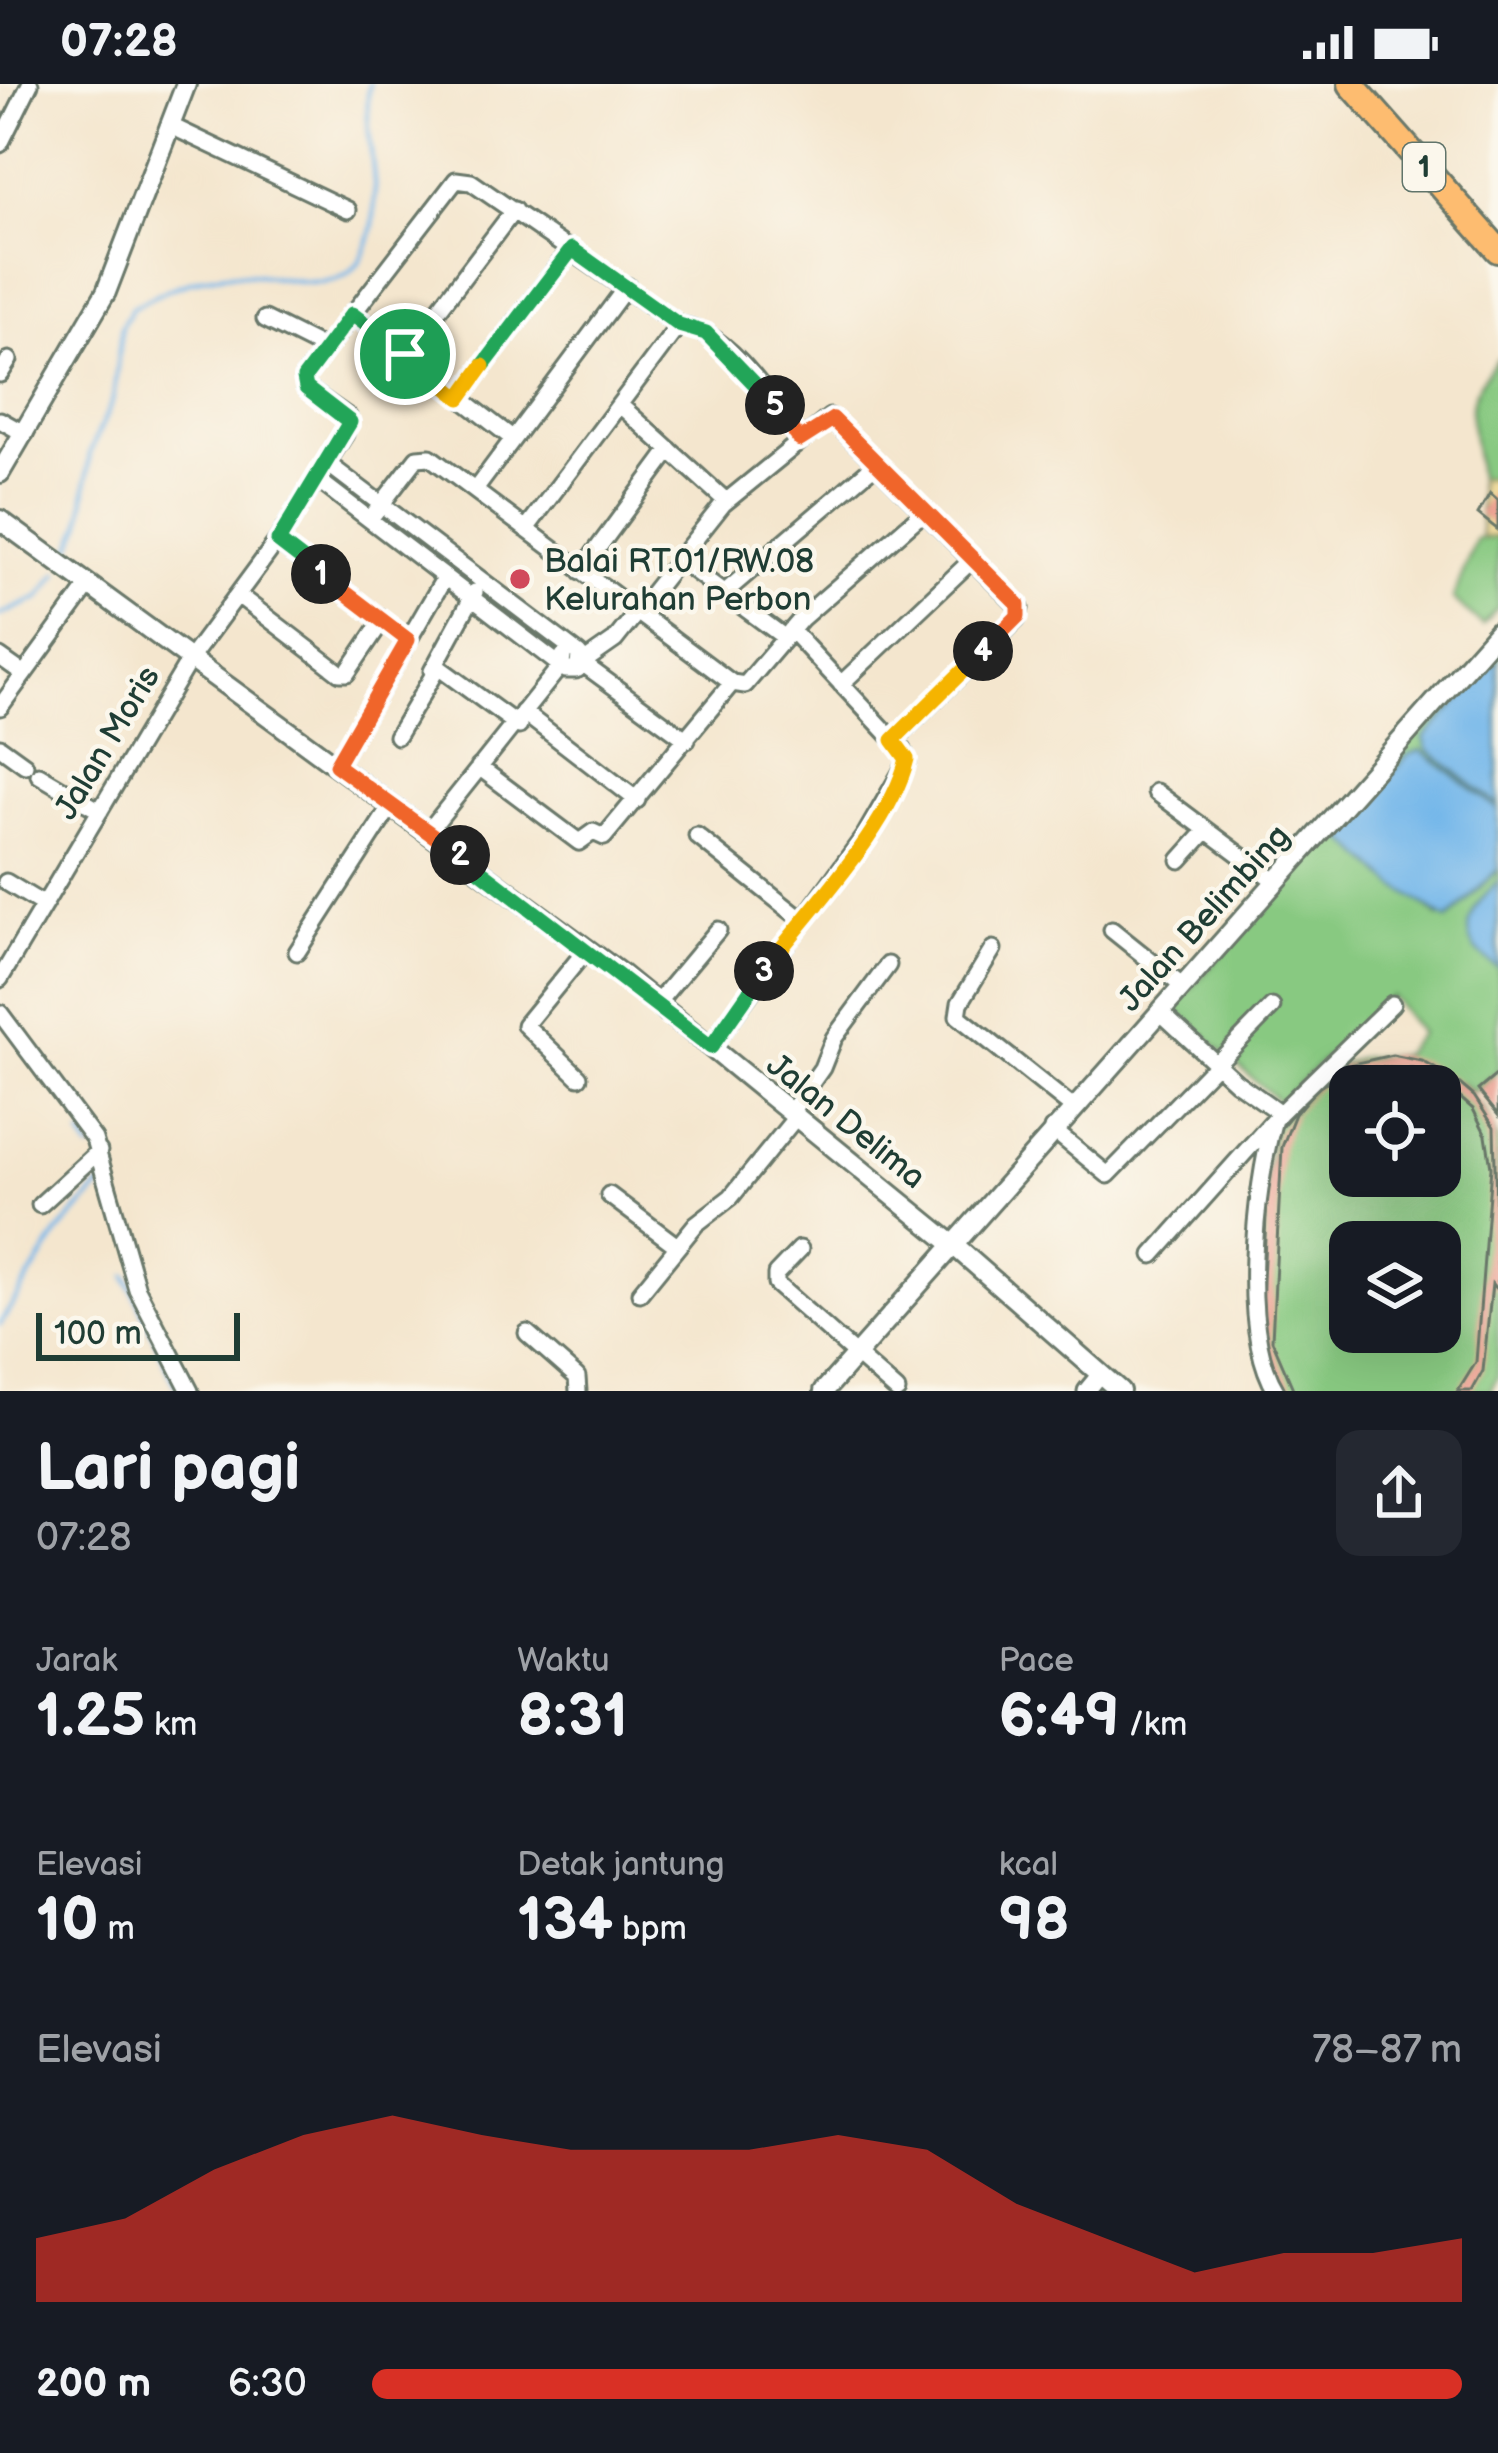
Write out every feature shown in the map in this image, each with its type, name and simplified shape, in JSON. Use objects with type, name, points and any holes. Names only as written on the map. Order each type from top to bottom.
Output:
[{"type":"highway","name":"1","points":[[1351,84],[1498,250]]},
{"type":"street","points":[[0,144],[30,84]]},
{"type":"street","points":[[0,473],[106,292],[186,84]]},
{"type":"street","points":[[169,125],[348,210]]},
{"type":"street","points":[[265,319],[326,349],[460,178],[679,325],[699,329],[716,342],[765,391],[800,440]]},
{"type":"street","points":[[405,354],[514,210]]},
{"type":"street","points":[[460,398],[572,249]]},
{"type":"street","points":[[475,490],[627,286]]},
{"type":"street","points":[[352,314],[512,438]]},
{"type":"street","points":[[526,529],[679,325]]},
{"type":"street","name":"Jalan Moris","points":[[0,979],[190,659],[323,472],[349,419],[306,388],[304,380],[326,349]]},
{"type":"street","points":[[621,406],[726,501]]},
{"type":"street","points":[[432,835],[572,664],[609,646],[726,501],[824,420],[833,419],[1021,612],[893,740]]},
{"type":"street","points":[[0,420],[25,434]]},
{"type":"street","points":[[581,571],[670,450]]},
{"type":"street","points":[[375,512],[423,454],[732,683],[745,685],[787,634],[925,511]]},
{"type":"street","points":[[724,593],[877,463]]},
{"type":"street","points":[[323,472],[684,744]]},
{"type":"street","name":"Jalan Delima","points":[[0,520],[657,1003],[951,1243],[1120,1391]]},
{"type":"street","points":[[278,541],[408,640]]},
{"type":"street","points":[[430,555],[445,577],[476,591]]},
{"type":"street","points":[[677,558],[787,634],[842,684],[907,759],[900,779],[711,1047]]},
{"type":"street","points":[[842,684],[973,559]]},
{"type":"street","points":[[336,765],[445,577]]},
{"type":"street","points":[[0,707],[89,585]]},
{"type":"street","points":[[397,736],[476,591]]},
{"type":"street","points":[[238,595],[340,673],[347,673],[378,619]]},
{"type":"street","name":"Jalan Belimbing","points":[[824,1391],[1498,631]]},
{"type":"street","points":[[0,657],[24,674]]},
{"type":"street","points":[[432,671],[445,668],[637,800]]},
{"type":"street","points":[[483,770],[580,843],[592,832],[604,837],[732,683]]},
{"type":"street","points":[[0,747],[100,811]]},
{"type":"street","points":[[1156,792],[1275,881]]},
{"type":"street","points":[[297,952],[392,806]]},
{"type":"street","points":[[1180,860],[1205,831]]},
{"type":"street","points":[[697,836],[802,920]]},
{"type":"street","points":[[6,882],[44,905]]},
{"type":"street","points":[[1112,929],[1182,986]]},
{"type":"street","points":[[657,1003],[718,930]]},
{"type":"street","points":[[579,1077],[525,1025],[587,949]]},
{"type":"street","points":[[993,950],[960,1003],[958,1016],[1072,1107]]},
{"type":"street","points":[[640,1293],[702,1218],[731,1197],[794,1114],[822,1069],[834,1038],[888,965]]},
{"type":"street","points":[[1154,1255],[1277,1116],[1392,1004]]},
{"type":"street","points":[[1052,1130],[1108,1175],[1272,1007]]},
{"type":"street","points":[[1159,1011],[1277,1116]]},
{"type":"street","points":[[0,1012],[80,1117],[99,1150],[137,1288],[184,1388]]},
{"type":"street","points":[[1276,1391],[1259,1337],[1255,1221],[1258,1181],[1277,1116]]},
{"type":"street","points":[[40,1205],[99,1150]]},
{"type":"street","points":[[609,1195],[677,1246]]},
{"type":"street","points":[[800,1249],[775,1281],[897,1391]]},
{"type":"street","points":[[527,1333],[578,1377],[578,1391]]},
{"type":"street","points":[[1086,1391],[1100,1374]]},
{"type":"green space","points":[[1498,359],[1498,479],[1478,478],[1472,401]]},
{"type":"green space","points":[[1498,537],[1498,607],[1482,625],[1453,599],[1476,539]]},
{"type":"green space","points":[[1498,641],[1498,660],[1427,749],[1498,809],[1421,750],[1408,755],[1352,818],[1342,837],[1438,917],[1449,919],[1498,869],[1498,881],[1473,914],[1470,935],[1498,967],[1498,1070],[1474,1092],[1461,1083],[1461,1065],[1341,1065],[1361,1058],[1402,1055],[1420,1033],[1391,996],[1279,1102],[1174,1008]]},
{"type":"green space","points":[[1329,1070],[1329,1197],[1461,1197],[1461,1084],[1485,1110],[1498,1142],[1498,1375],[1490,1391],[1281,1391],[1266,1361],[1258,1248],[1273,1127]]},
{"type":"sand","points":[[1478,478],[1498,479],[1498,537],[1481,538]]},
{"type":"water","points":[[1498,660],[1498,805],[1427,749],[1424,738]]},
{"type":"water","points":[[1421,750],[1498,809],[1498,869],[1447,920],[1396,886],[1342,837],[1352,818],[1408,755]]},
{"type":"water","points":[[1498,881],[1498,967],[1474,947],[1470,925],[1479,903]]},
{"type":"building","points":[[1490,493],[1498,500],[1498,530],[1478,514]]},
{"type":"building","points":[[1392,1055],[1429,1065],[1348,1065]]},
{"type":"building","points":[[1329,1070],[1329,1081],[1295,1114],[1282,1147],[1272,1340],[1294,1391],[1281,1391],[1261,1325],[1268,1172],[1277,1132]]},
{"type":"building","points":[[1496,1075],[1498,1078],[1498,1115],[1478,1090]]},
{"type":"building","points":[[1461,1085],[1494,1127],[1498,1291],[1492,1284],[1483,1371],[1472,1391],[1458,1391],[1476,1362],[1491,1167],[1486,1135],[1473,1109],[1461,1098]]},
{"type":"waterway","points":[[67,558],[82,522],[90,452],[113,399],[122,325],[132,308],[217,275],[317,282],[336,279],[352,270],[365,253],[375,207],[369,84]]},
{"type":"waterway","points":[[0,615],[39,598],[58,573]]},
{"type":"waterway","points":[[82,1136],[89,1149]]},
{"type":"waterway","points":[[0,1324],[60,1230],[102,1185]]},
{"type":"waterway","points":[[126,1276],[176,1385]]},
{"type":"place","name":"Balai RT.01/RW.08 Kelurahan Perbon","points":[[520,579]]},
{"type":"route","points":[[572,249],[679,325],[706,333],[765,391],[800,440],[827,418],[833,419],[1020,608],[1017,619],[893,740],[907,759],[889,799],[711,1047],[621,974],[336,765],[408,640],[278,541],[349,424],[343,412],[304,386],[304,378],[352,314],[405,354],[460,398],[572,249]]}]
